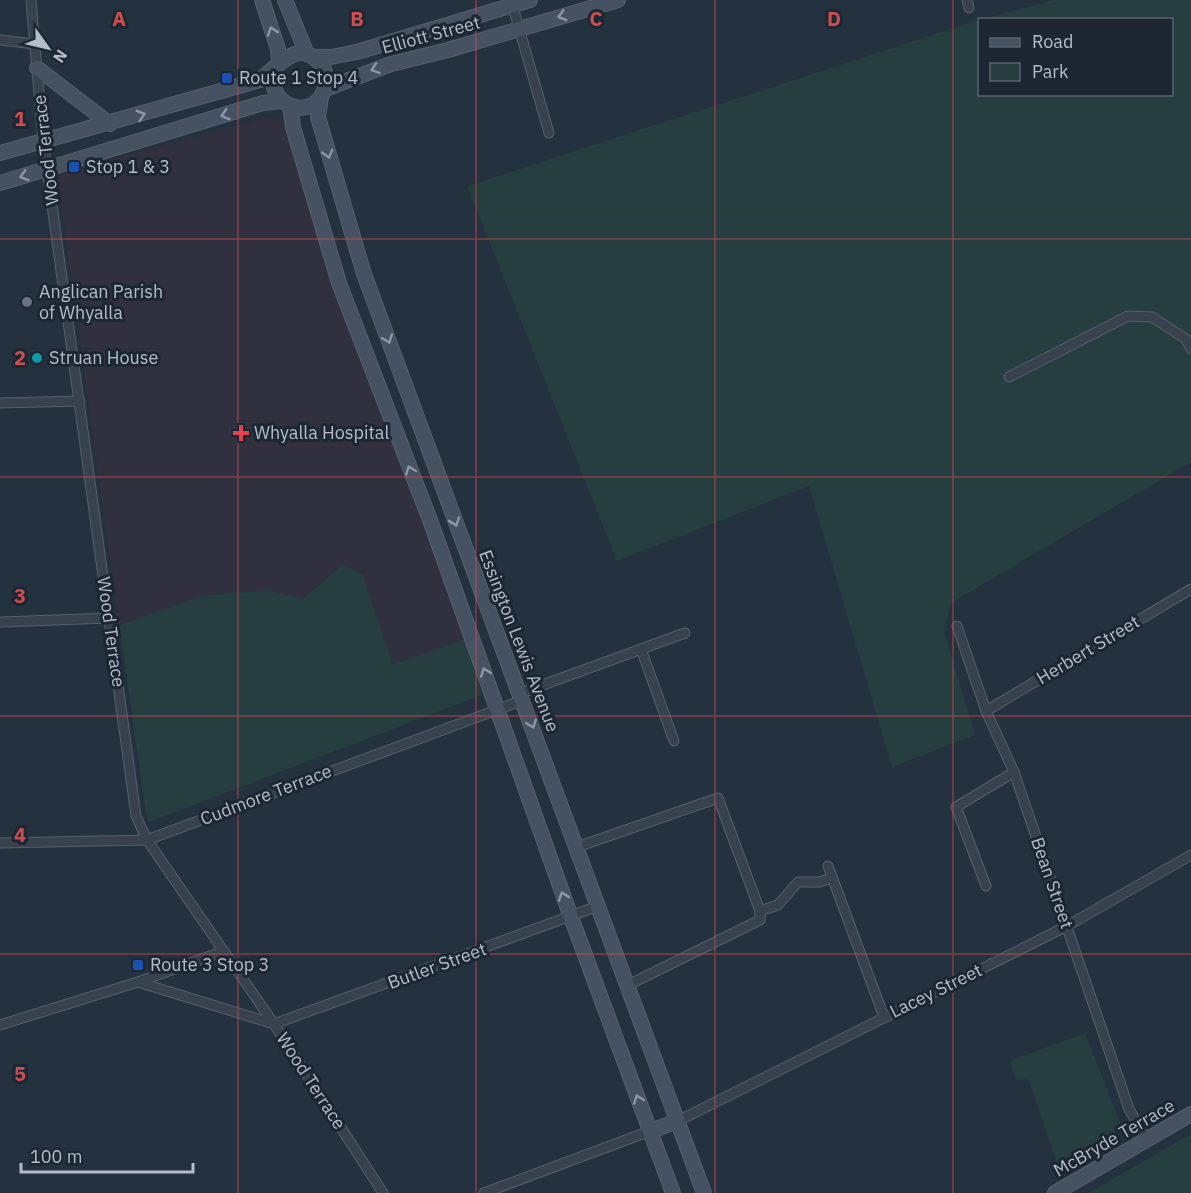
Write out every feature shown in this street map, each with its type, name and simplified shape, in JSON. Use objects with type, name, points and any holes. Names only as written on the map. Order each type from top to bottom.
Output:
[{"type":"street","name":"Wood Terrace","points":[[31,0],[43,140],[136,816],[147,840],[274,1024],[383,1193]]},
{"type":"street","points":[[262,0],[278,49],[273,87],[286,104],[339,283],[498,709],[571,917],[673,1193]]},
{"type":"street","points":[[0,183],[263,103],[307,107],[323,93],[325,71],[310,56],[285,0]]},
{"type":"street","name":"Elliott Street","points":[[310,56],[332,57],[357,52],[511,3],[530,0]]},
{"type":"street","name":"Elliott Street","points":[[323,93],[391,64],[618,0]]},
{"type":"street","points":[[511,3],[549,134]]},
{"type":"street","points":[[0,40],[35,44]]},
{"type":"street","points":[[0,153],[111,124],[260,80],[292,54],[310,56]]},
{"type":"street","points":[[37,68],[111,124]]},
{"type":"street","name":"Essington Lewis Avenue","points":[[323,93],[318,117],[364,274],[481,596],[522,697],[704,1193]]},
{"type":"street","points":[[1009,377],[1128,316],[1152,317],[1186,339],[1191,349]]},
{"type":"street","points":[[0,403],[80,401]]},
{"type":"street","name":"Herbert Street","points":[[986,711],[1191,589]]},
{"type":"street","points":[[0,622],[110,618]]},
{"type":"street","name":"Bean Street","points":[[957,626],[986,711],[1014,772],[1129,1109],[1147,1140]]},
{"type":"street","name":"Cudmore Terrace","points":[[0,843],[147,840],[498,709],[640,649],[685,633]]},
{"type":"street","points":[[640,649],[674,741]]},
{"type":"street","points":[[986,886],[956,807],[1014,772]]},
{"type":"street","points":[[577,847],[718,798],[760,911],[760,920],[628,985]]},
{"type":"street","name":"Lacey Street","points":[[678,1121],[1067,926],[1191,855]]},
{"type":"street","points":[[828,866],[884,1017]]},
{"type":"street","points":[[760,911],[778,905],[798,882],[819,882],[832,878]]},
{"type":"street","name":"Butler Street","points":[[274,1024],[598,906]]},
{"type":"street","points":[[0,1025],[138,982],[224,951]]},
{"type":"street","points":[[138,982],[274,1024]]},
{"type":"street","name":"McBryde Terrace","points":[[1055,1193],[1191,1114]]},
{"type":"street","points":[[484,1193],[678,1121]]},
{"type":"shaded area","name":"Whyalla Hospital","points":[[263,118],[282,121],[289,129],[341,301],[466,639],[393,664],[363,575],[343,565],[303,599],[269,590],[201,596],[119,625],[57,174]]},
{"type":"green space","points":[[1053,0],[1191,0],[1191,462],[951,603],[944,632],[975,735],[892,767],[809,486],[617,561],[467,186],[978,20],[978,96],[1173,96],[1173,18],[987,18]]},
{"type":"green space","points":[[343,564],[363,575],[393,664],[466,639],[482,695],[149,822],[119,625],[201,596],[269,590],[303,599]]},
{"type":"green space","points":[[1085,1033],[1123,1130],[1059,1169],[1028,1078],[1016,1079],[1010,1061]]},
{"type":"green space","points":[[1191,1134],[1191,1193],[1088,1193]]},
{"type":"place","name":"Route 1 Stop 4","points":[[227,78]]},
{"type":"place","name":"Stop 1 & 3","points":[[74,167]]},
{"type":"place","name":"Anglican Parish of Whyalla","points":[[27,302]]},
{"type":"place","name":"Struan House","points":[[37,358]]},
{"type":"place","name":"Whyalla Hospital","points":[[241,433]]},
{"type":"place","name":"Route 3 Stop 3","points":[[138,965]]}]
